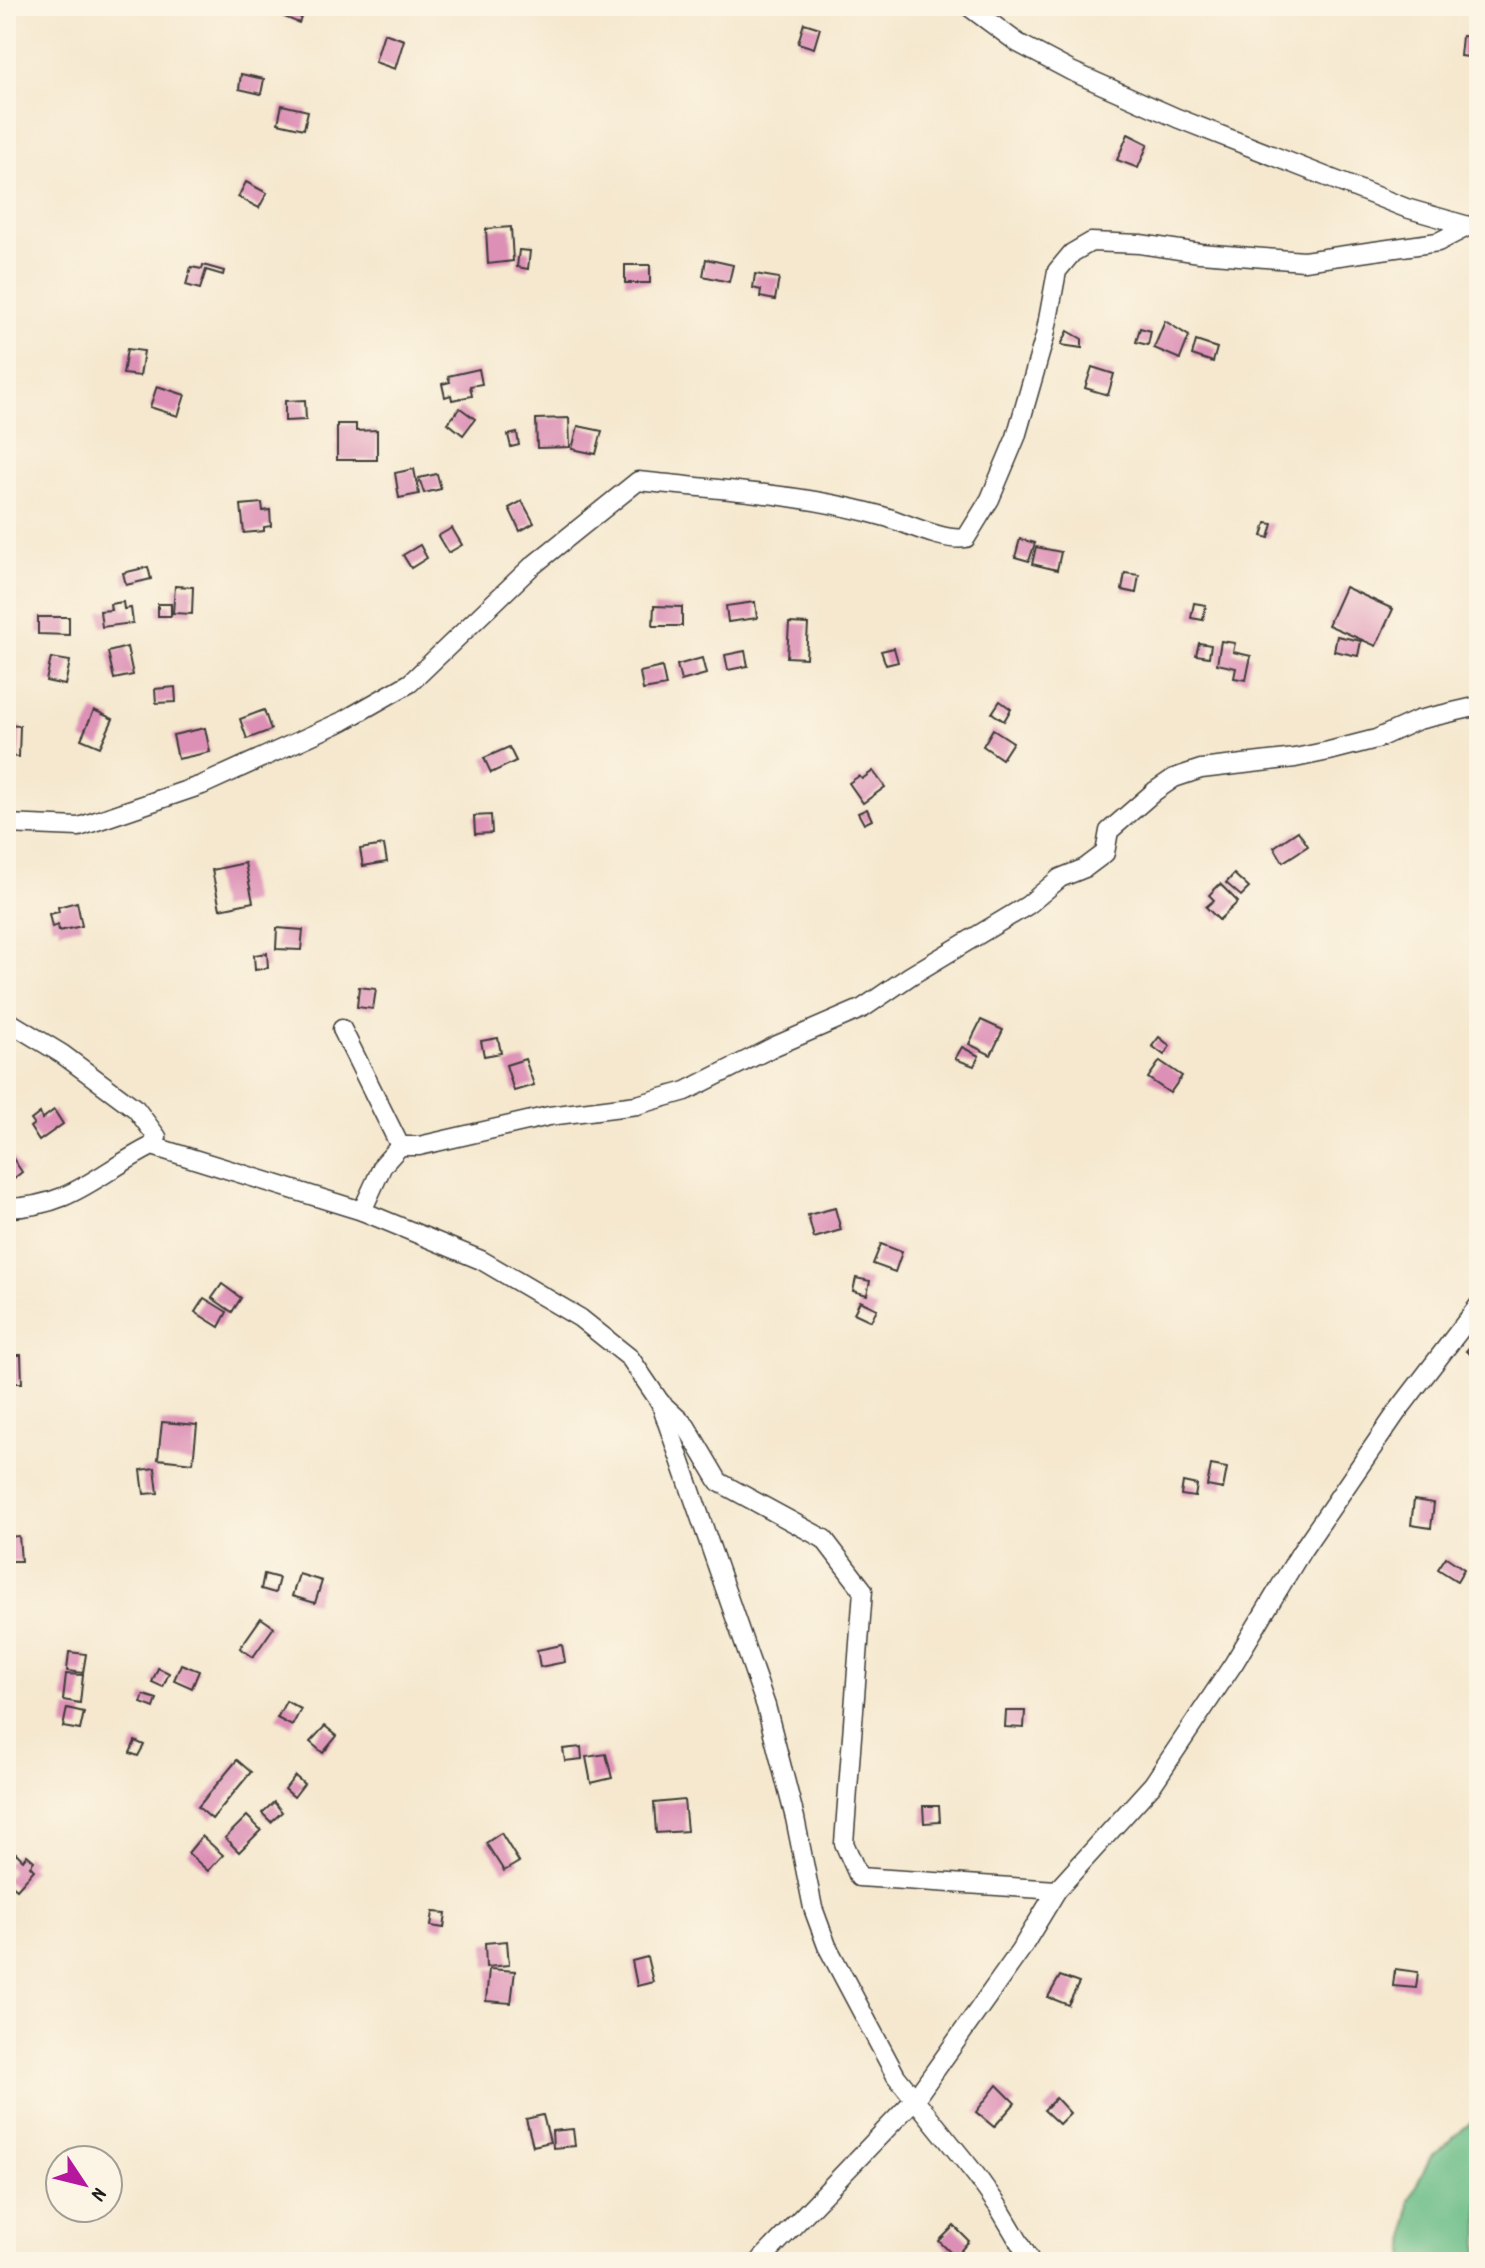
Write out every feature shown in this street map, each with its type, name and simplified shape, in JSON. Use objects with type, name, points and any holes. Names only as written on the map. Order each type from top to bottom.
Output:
[{"type":"street","points":[[968,6],[1018,43],[1071,71],[1177,118],[1392,203],[1474,227]]},
{"type":"street","points":[[6,824],[79,827],[202,785],[343,721],[410,683],[531,567],[638,481],[861,510],[947,537],[966,538],[990,499],[1016,437],[1042,349],[1057,271],[1072,253],[1091,242],[1304,261],[1438,242],[1474,227]]},
{"type":"street","points":[[362,1211],[375,1178],[400,1146],[419,1146],[549,1116],[637,1105],[686,1091],[775,1046],[863,1008],[1028,905],[1060,878],[1085,868],[1105,853],[1109,831],[1174,778],[1210,767],[1295,758],[1329,751],[1376,739],[1418,720],[1479,706]]},
{"type":"street","points":[[6,1020],[62,1054],[136,1109],[157,1137],[152,1146],[128,1158],[83,1189],[56,1201],[6,1208]]},
{"type":"street","points":[[342,1029],[400,1146]]},
{"type":"street","points":[[152,1146],[362,1211],[481,1260],[580,1318],[630,1358],[660,1402],[686,1426],[719,1482],[824,1539],[863,1590],[844,1843],[859,1877],[1057,1890]]},
{"type":"street","points":[[759,2262],[915,2099],[1020,1951],[1057,1890],[1153,1784],[1234,1663],[1301,1552],[1397,1412],[1479,1305]]},
{"type":"street","points":[[660,1402],[766,1706],[795,1818],[813,1908],[822,1934],[896,2076],[998,2206],[1031,2262]]},
{"type":"green space","points":[[1479,2059],[1479,2262],[1405,2262],[1409,2200],[1430,2158],[1478,2116]]},
{"type":"building","points":[[286,6],[304,10],[299,23],[282,16]]},
{"type":"building","points":[[804,23],[820,28],[814,48],[798,43]]},
{"type":"building","points":[[384,33],[404,40],[395,69],[375,62]]},
{"type":"building","points":[[1462,36],[1479,38],[1479,58],[1460,56]]},
{"type":"building","points":[[241,74],[264,79],[261,94],[239,89]]},
{"type":"building","points":[[282,105],[308,111],[304,129],[278,123]]},
{"type":"building","points":[[1128,134],[1148,144],[1138,168],[1117,160]]},
{"type":"building","points":[[246,182],[267,193],[259,208],[238,197]]},
{"type":"building","points":[[511,227],[513,261],[488,264],[486,229]]},
{"type":"building","points":[[519,250],[530,251],[528,269],[517,267]]},
{"type":"building","points":[[706,259],[733,265],[729,282],[703,276]]},
{"type":"building","points":[[203,265],[224,271],[223,275],[206,270],[200,289],[186,285],[191,267],[202,269]]},
{"type":"building","points":[[625,265],[650,265],[650,283],[625,283]]},
{"type":"building","points":[[755,274],[779,278],[775,300],[760,297],[761,290],[753,288]]},
{"type":"building","points":[[1165,321],[1189,336],[1180,359],[1154,348]]},
{"type":"building","points":[[1140,328],[1151,331],[1148,345],[1136,342]]},
{"type":"building","points":[[1068,331],[1082,339],[1082,348],[1061,345]]},
{"type":"building","points":[[1196,341],[1217,348],[1213,362],[1192,355]]},
{"type":"building","points":[[127,349],[144,351],[140,376],[123,374]]},
{"type":"building","points":[[1092,367],[1114,374],[1108,395],[1085,388]]},
{"type":"building","points":[[479,369],[482,384],[470,386],[472,396],[452,400],[451,395],[445,397],[442,384],[450,382],[448,376]]},
{"type":"building","points":[[157,386],[185,395],[178,416],[150,407]]},
{"type":"building","points":[[305,400],[306,420],[285,421],[285,401]]},
{"type":"building","points":[[460,408],[475,419],[463,435],[448,423]]},
{"type":"building","points":[[569,418],[570,447],[537,448],[536,419]]},
{"type":"building","points":[[337,424],[356,424],[356,431],[377,430],[377,460],[337,460]]},
{"type":"building","points":[[578,426],[602,431],[596,454],[572,449]]},
{"type":"building","points":[[517,433],[519,445],[511,447],[508,435]]},
{"type":"building","points":[[414,469],[419,494],[399,498],[395,473]]},
{"type":"building","points":[[437,474],[441,489],[424,493],[419,478]]},
{"type":"building","points":[[522,501],[534,523],[520,531],[509,508]]},
{"type":"building","points":[[262,503],[263,511],[270,510],[271,526],[264,527],[264,531],[244,533],[241,505]]},
{"type":"building","points":[[1266,523],[1273,524],[1269,538],[1262,536]]},
{"type":"building","points":[[452,528],[462,545],[448,553],[438,536]]},
{"type":"building","points":[[1020,539],[1035,543],[1029,561],[1015,557]]},
{"type":"building","points":[[420,545],[427,558],[411,568],[403,555]]},
{"type":"building","points":[[1036,547],[1061,552],[1057,570],[1032,564]]},
{"type":"building","points":[[148,567],[151,579],[126,585],[123,573]]},
{"type":"building","points":[[1125,573],[1139,575],[1136,593],[1122,590]]},
{"type":"building","points":[[175,586],[193,587],[192,614],[173,613]]},
{"type":"building","points":[[1345,587],[1393,609],[1376,646],[1328,625]]},
{"type":"building","points":[[123,602],[124,609],[131,608],[133,623],[102,627],[100,611],[111,610],[110,604]]},
{"type":"building","points":[[755,602],[757,618],[728,622],[726,606]]},
{"type":"building","points":[[1194,603],[1206,605],[1203,620],[1191,618]]},
{"type":"building","points":[[158,604],[171,604],[171,616],[158,616]]},
{"type":"building","points":[[654,606],[682,607],[682,626],[653,626]]},
{"type":"building","points":[[38,617],[69,617],[69,635],[38,634]]},
{"type":"building","points":[[789,623],[808,624],[806,658],[787,657]]},
{"type":"building","points":[[1337,636],[1361,641],[1358,656],[1334,651]]},
{"type":"building","points":[[1221,641],[1235,643],[1233,652],[1251,656],[1246,680],[1234,678],[1236,668],[1217,664]]},
{"type":"building","points":[[1199,643],[1211,645],[1209,657],[1196,655]]},
{"type":"building","points":[[127,647],[133,675],[114,679],[108,652]]},
{"type":"building","points":[[894,648],[898,662],[886,665],[881,651]]},
{"type":"building","points":[[745,651],[748,666],[728,670],[725,655]]},
{"type":"building","points":[[51,658],[70,661],[65,685],[46,681]]},
{"type":"building","points":[[702,658],[706,674],[681,681],[677,665]]},
{"type":"building","points":[[662,667],[666,686],[643,690],[640,672]]},
{"type":"building","points":[[175,687],[176,702],[156,703],[155,689]]},
{"type":"building","points":[[1000,701],[1011,709],[1004,721],[992,713]]},
{"type":"building","points":[[94,710],[113,719],[100,747],[81,739]]},
{"type":"building","points":[[264,710],[271,730],[247,739],[240,719]]},
{"type":"building","points":[[6,725],[20,726],[19,757],[6,756]]},
{"type":"building","points":[[205,728],[210,752],[178,759],[173,735]]},
{"type":"building","points":[[993,729],[1013,742],[1002,759],[983,746]]},
{"type":"building","points":[[509,747],[516,761],[491,773],[484,758]]},
{"type":"building","points":[[873,771],[885,787],[863,803],[849,783]]},
{"type":"building","points":[[867,809],[872,820],[864,824],[858,813]]},
{"type":"building","points":[[491,815],[492,833],[475,834],[474,816]]},
{"type":"building","points":[[1298,831],[1308,846],[1283,862],[1274,847]]},
{"type":"building","points":[[384,845],[387,862],[363,866],[360,849]]},
{"type":"building","points":[[245,863],[253,902],[220,909],[212,870]]},
{"type":"building","points":[[1234,874],[1249,888],[1241,896],[1226,883]]},
{"type":"building","points":[[1220,884],[1238,902],[1219,920],[1206,907],[1214,900],[1209,895]]},
{"type":"building","points":[[77,902],[82,926],[59,931],[58,925],[52,927],[49,914],[59,912],[58,907]]},
{"type":"building","points":[[277,928],[303,930],[301,950],[276,949]]},
{"type":"building","points":[[267,953],[268,968],[255,970],[254,955]]},
{"type":"building","points":[[359,987],[376,989],[373,1009],[357,1007]]},
{"type":"building","points":[[981,1020],[1003,1030],[991,1055],[969,1044]]},
{"type":"building","points":[[1159,1037],[1170,1046],[1164,1055],[1152,1046]]},
{"type":"building","points":[[498,1038],[501,1053],[484,1056],[481,1041]]},
{"type":"building","points":[[962,1047],[979,1056],[974,1066],[955,1059]]},
{"type":"building","points":[[525,1059],[534,1085],[514,1091],[506,1065]]},
{"type":"building","points":[[1160,1061],[1182,1076],[1170,1093],[1148,1078]]},
{"type":"building","points":[[54,1110],[63,1124],[39,1141],[30,1127],[34,1124],[31,1120],[40,1113],[42,1119]]},
{"type":"building","points":[[12,1157],[22,1172],[12,1180],[6,1172],[6,1161]]},
{"type":"building","points":[[835,1208],[841,1230],[814,1238],[808,1215]]},
{"type":"building","points":[[881,1244],[902,1252],[895,1272],[873,1264]]},
{"type":"building","points":[[856,1278],[870,1281],[867,1295],[853,1291]]},
{"type":"building","points":[[222,1284],[241,1298],[232,1312],[212,1298]]},
{"type":"building","points":[[204,1298],[227,1312],[219,1327],[195,1312]]},
{"type":"building","points":[[860,1301],[877,1309],[871,1321],[854,1313]]},
{"type":"building","points":[[1479,1337],[1479,1360],[1466,1351]]},
{"type":"building","points":[[6,1355],[21,1355],[22,1383],[6,1383]]},
{"type":"building","points":[[162,1422],[197,1425],[193,1463],[158,1459]]},
{"type":"building","points":[[1211,1465],[1227,1468],[1223,1489],[1207,1486]]},
{"type":"building","points":[[155,1468],[158,1493],[144,1494],[141,1470]]},
{"type":"building","points":[[1183,1482],[1197,1485],[1195,1497],[1181,1495]]},
{"type":"building","points":[[1414,1500],[1434,1503],[1431,1528],[1411,1525]]},
{"type":"building","points":[[19,1536],[21,1561],[6,1561],[6,1537]]},
{"type":"building","points":[[1446,1557],[1464,1569],[1457,1581],[1438,1569]]},
{"type":"building","points":[[264,1574],[279,1578],[275,1593],[261,1589]]},
{"type":"building","points":[[299,1574],[322,1581],[315,1603],[292,1596]]},
{"type":"building","points":[[261,1618],[274,1627],[253,1657],[240,1648]]},
{"type":"building","points":[[562,1645],[565,1662],[540,1667],[537,1650]]},
{"type":"building","points":[[69,1652],[86,1654],[83,1673],[67,1671]]},
{"type":"building","points":[[181,1664],[199,1671],[192,1688],[174,1680]]},
{"type":"building","points":[[158,1668],[169,1673],[163,1687],[152,1682]]},
{"type":"building","points":[[66,1674],[83,1675],[80,1703],[63,1700]]},
{"type":"building","points":[[144,1695],[157,1699],[154,1708],[141,1703]]},
{"type":"building","points":[[286,1701],[301,1709],[292,1726],[277,1718]]},
{"type":"building","points":[[67,1708],[84,1712],[80,1730],[63,1727]]},
{"type":"building","points":[[1006,1711],[1025,1711],[1024,1728],[1005,1727]]},
{"type":"building","points":[[325,1726],[337,1736],[323,1753],[310,1742]]},
{"type":"building","points":[[135,1741],[144,1745],[138,1756],[130,1753]]},
{"type":"building","points":[[581,1747],[582,1759],[565,1761],[563,1749]]},
{"type":"building","points":[[606,1754],[612,1778],[591,1783],[586,1757]]},
{"type":"building","points":[[237,1760],[251,1772],[212,1819],[198,1807]]},
{"type":"building","points":[[295,1776],[304,1784],[294,1797],[285,1789]]},
{"type":"building","points":[[684,1800],[687,1831],[656,1833],[654,1803]]},
{"type":"building","points":[[274,1802],[282,1812],[271,1822],[262,1813]]},
{"type":"building","points":[[923,1806],[939,1806],[940,1822],[924,1823]]},
{"type":"building","points":[[247,1816],[261,1830],[239,1852],[225,1838]]},
{"type":"building","points":[[501,1833],[519,1862],[504,1871],[486,1843]]},
{"type":"building","points":[[202,1836],[223,1855],[208,1871],[188,1853]]},
{"type":"building","points":[[16,1853],[23,1860],[27,1855],[34,1861],[30,1866],[34,1870],[17,1889],[6,1880],[12,1871],[6,1864]]},
{"type":"building","points":[[433,1912],[446,1913],[444,1928],[431,1926]]},
{"type":"building","points":[[507,1941],[509,1965],[486,1967],[485,1943]]},
{"type":"building","points":[[647,1957],[653,1982],[637,1986],[632,1961]]},
{"type":"building","points":[[489,1969],[515,1971],[511,2003],[486,2001]]},
{"type":"building","points":[[1395,1969],[1418,1972],[1416,1988],[1393,1986]]},
{"type":"building","points":[[1060,1976],[1079,1983],[1068,2005],[1048,1997]]},
{"type":"building","points":[[997,2085],[1015,2103],[994,2127],[976,2112]]},
{"type":"building","points":[[1056,2098],[1070,2113],[1059,2124],[1044,2110]]},
{"type":"building","points":[[543,2115],[550,2142],[533,2146],[526,2119]]},
{"type":"building","points":[[573,2129],[575,2146],[553,2148],[552,2131]]},
{"type":"building","points":[[954,2226],[969,2241],[955,2257],[939,2241]]}]
